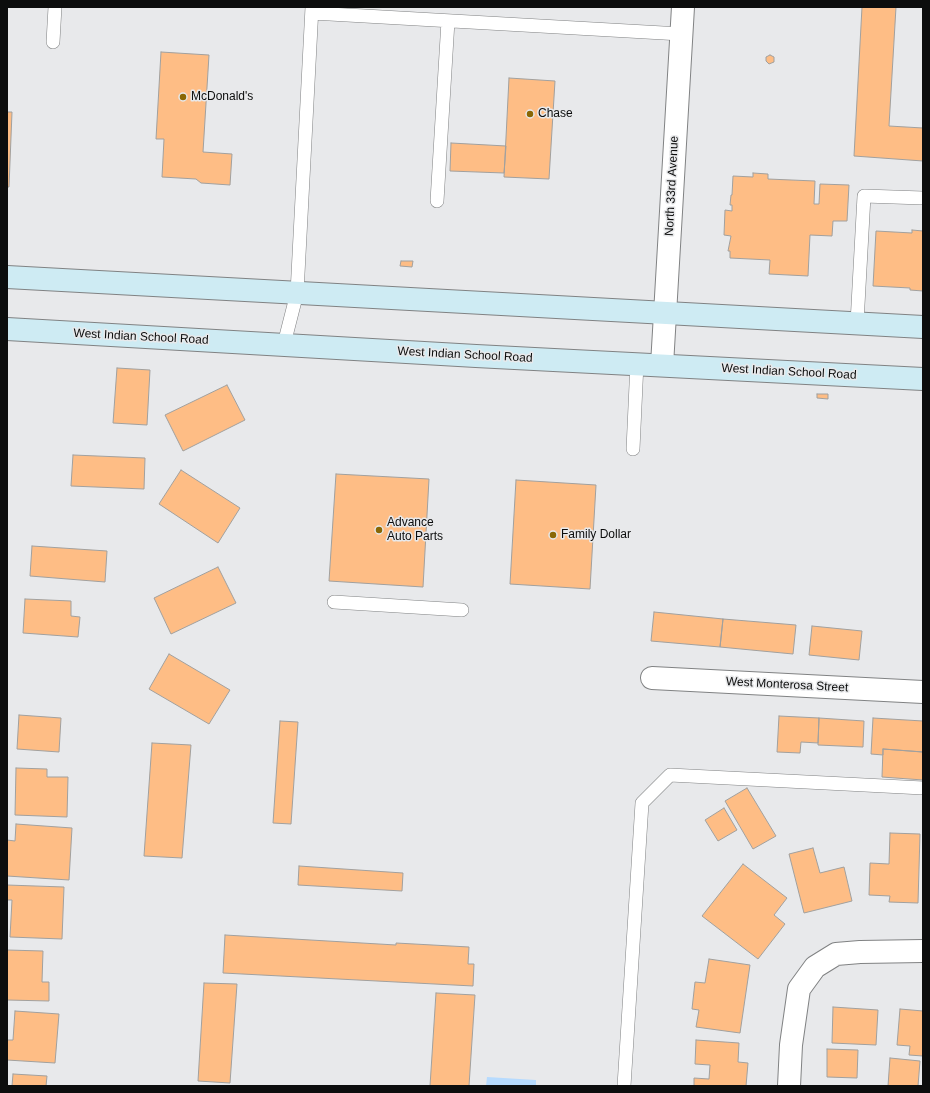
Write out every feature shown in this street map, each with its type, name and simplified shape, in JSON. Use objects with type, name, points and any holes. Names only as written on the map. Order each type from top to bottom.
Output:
[{"type":"main road","points":[[7,277],[923,327]]},
{"type":"main road","name":"West Indian School Road","points":[[7,329],[923,379]]},
{"type":"street","name":"North 33rd Avenue","points":[[662,365],[683,7]]},
{"type":"street","name":"West Monterosa Street","points":[[652,678],[923,692]]},
{"type":"street","points":[[789,1086],[791,1045],[799,989],[815,967],[836,954],[923,951]]},
{"type":"lane","points":[[53,42],[55,7]]},
{"type":"lane","points":[[284,344],[297,292],[312,10],[448,21],[681,34]]},
{"type":"lane","points":[[437,201],[448,21]]},
{"type":"lane","points":[[856,323],[864,196],[923,198]]},
{"type":"lane","points":[[633,448],[637,363]]},
{"type":"lane","points":[[334,602],[462,610]]},
{"type":"lane","points":[[624,1086],[642,803],[670,775],[923,788]]},
{"type":"shaded area","points":[[487,1077],[536,1080],[536,1086],[486,1086]]},
{"type":"building","points":[[862,7],[896,7],[889,126],[923,128],[923,161],[854,156]]},
{"type":"building","name":"McDonald's","points":[[161,52],[209,55],[203,152],[232,154],[230,185],[201,183],[196,179],[162,177],[164,139],[156,139]]},
{"type":"building","points":[[770,55],[774,57],[774,62],[769,64],[766,61],[766,57]]},
{"type":"building","name":"Chase","points":[[509,78],[555,81],[549,179],[504,177]]},
{"type":"building","points":[[7,112],[12,112],[9,187],[7,187]]},
{"type":"building","points":[[451,143],[506,146],[504,173],[450,171]]},
{"type":"building","points":[[753,173],[768,174],[768,179],[815,181],[814,204],[819,204],[820,184],[849,185],[847,221],[833,221],[832,236],[810,235],[808,276],[769,274],[770,260],[730,258],[730,251],[728,251],[731,236],[724,235],[725,210],[732,211],[732,205],[730,205],[733,176],[753,177]]},
{"type":"building","points":[[912,230],[923,231],[923,291],[910,290],[910,288],[873,286],[876,231],[912,233]]},
{"type":"building","points":[[401,261],[413,261],[412,267],[400,266]]},
{"type":"building","points":[[117,368],[150,370],[147,425],[113,423]]},
{"type":"building","points":[[227,385],[245,420],[183,451],[165,415]]},
{"type":"building","points":[[817,394],[828,394],[828,399],[817,398]]},
{"type":"building","points":[[73,455],[145,458],[144,489],[71,486]]},
{"type":"building","points":[[181,470],[240,508],[218,543],[159,504]]},
{"type":"building","name":"Advance Auto Parts","points":[[336,474],[429,479],[423,587],[329,581]]},
{"type":"building","name":"Family Dollar","points":[[516,480],[596,485],[590,589],[510,584]]},
{"type":"building","points":[[32,546],[107,551],[105,582],[30,576]]},
{"type":"building","points":[[218,567],[236,603],[171,634],[154,598]]},
{"type":"building","points":[[25,599],[71,601],[71,616],[80,617],[78,637],[23,633]]},
{"type":"building","points":[[654,612],[723,619],[720,647],[651,641]]},
{"type":"building","points":[[723,619],[796,625],[793,654],[720,647]]},
{"type":"building","points":[[812,626],[862,631],[859,660],[809,655]]},
{"type":"building","points":[[169,654],[230,690],[209,724],[149,689]]},
{"type":"building","points":[[19,715],[61,718],[59,752],[17,749]]},
{"type":"building","points":[[779,716],[819,718],[818,743],[801,742],[800,753],[777,752]]},
{"type":"building","points":[[819,718],[864,721],[863,747],[818,745]]},
{"type":"building","points":[[873,718],[923,721],[923,752],[883,749],[883,755],[871,754]]},
{"type":"building","points":[[280,721],[298,722],[291,824],[273,823]]},
{"type":"building","points":[[152,743],[191,745],[182,858],[144,856]]},
{"type":"building","points":[[883,749],[923,752],[923,780],[882,777]]},
{"type":"building","points":[[16,768],[47,769],[47,777],[68,777],[67,817],[15,815]]},
{"type":"building","points":[[747,788],[776,836],[753,849],[725,801]]},
{"type":"building","points":[[724,808],[737,830],[718,841],[705,820]]},
{"type":"building","points":[[16,824],[72,828],[69,880],[7,876],[7,840],[15,841]]},
{"type":"building","points":[[890,833],[920,834],[918,903],[889,902],[890,896],[869,895],[870,863],[889,864]]},
{"type":"building","points":[[813,848],[820,873],[844,867],[852,901],[804,913],[789,854]]},
{"type":"building","points":[[743,864],[787,898],[774,915],[785,924],[758,959],[702,916]]},
{"type":"building","points":[[299,866],[403,873],[402,891],[298,885]]},
{"type":"building","points":[[7,885],[64,887],[62,939],[10,937],[12,900],[7,900]]},
{"type":"building","points":[[225,935],[396,945],[396,943],[469,947],[468,964],[474,964],[473,986],[223,973]]},
{"type":"building","points":[[7,950],[43,951],[42,982],[49,982],[49,1001],[7,1000]]},
{"type":"building","points":[[709,959],[750,965],[740,1033],[696,1027],[699,1010],[692,1009],[695,982],[705,983]]},
{"type":"building","points":[[204,983],[237,984],[230,1083],[198,1081]]},
{"type":"building","points":[[436,993],[475,995],[469,1086],[430,1086]]},
{"type":"building","points":[[833,1007],[878,1010],[876,1045],[832,1043]]},
{"type":"building","points":[[900,1009],[923,1011],[923,1056],[909,1055],[910,1046],[897,1045]]},
{"type":"building","points":[[15,1011],[59,1014],[55,1063],[7,1060],[7,1040],[13,1040]]},
{"type":"building","points":[[696,1040],[739,1043],[738,1062],[748,1063],[746,1086],[694,1086],[694,1078],[709,1079],[710,1065],[695,1064]]},
{"type":"building","points":[[827,1049],[858,1050],[857,1078],[827,1077]]},
{"type":"building","points":[[890,1058],[920,1061],[918,1086],[888,1086]]},
{"type":"building","points":[[13,1074],[47,1076],[46,1086],[12,1086]]},
{"type":"place","name":"McDonald's","points":[[183,97]]},
{"type":"place","name":"Chase","points":[[530,114]]},
{"type":"place","name":"Advance Auto Parts","points":[[379,530]]},
{"type":"place","name":"Family Dollar","points":[[553,535]]}]
